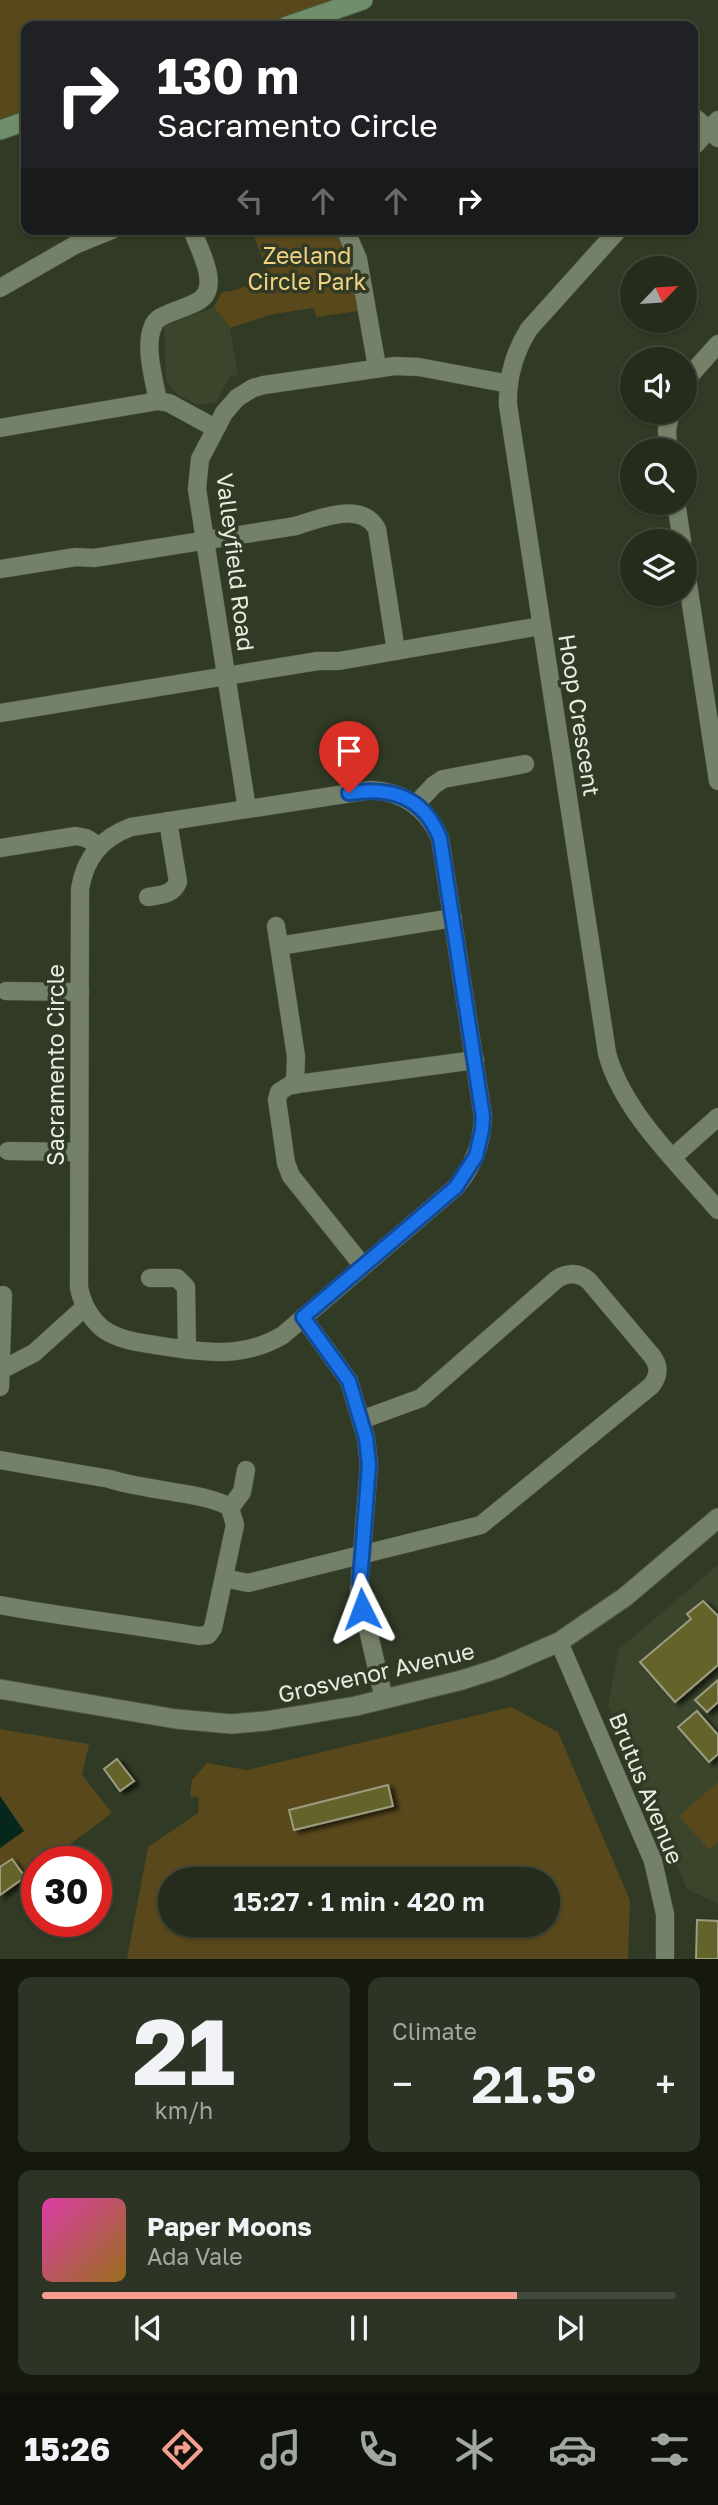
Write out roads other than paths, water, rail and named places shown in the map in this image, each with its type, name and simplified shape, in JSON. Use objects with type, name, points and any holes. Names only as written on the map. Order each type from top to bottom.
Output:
[{"type":"main road","points":[[302,21],[363,0]]},
{"type":"main road","points":[[0,130],[21,123]]},
{"type":"street","points":[[698,119],[715,130],[698,143]]},
{"type":"street","points":[[0,288],[75,245],[99,235]]},
{"type":"street","points":[[158,401],[150,352],[154,323],[161,316],[199,300],[209,285],[194,235]]},
{"type":"street","points":[[348,235],[358,259],[377,367]]},
{"type":"street","name":"Hoop Crescent","points":[[605,235],[529,329],[514,357],[509,384],[509,414],[607,1053],[615,1078],[628,1102],[718,1210]]},
{"type":"street","points":[[697,367],[718,344]]},
{"type":"street","name":"Valleyfield Road","points":[[247,809],[197,479],[200,459],[215,428],[230,405],[253,388],[377,367],[419,367],[509,384]]},
{"type":"street","points":[[0,428],[158,401],[169,403],[215,428]]},
{"type":"street","points":[[0,569],[205,541],[296,526],[317,518],[353,513],[365,515],[377,529],[396,651]]},
{"type":"street","points":[[691,606],[718,780]]},
{"type":"street","points":[[0,713],[318,661],[339,662],[541,626]]},
{"type":"street","points":[[416,804],[443,779],[525,764]]},
{"type":"street","points":[[0,848],[76,836],[86,838],[99,846],[119,831],[371,790],[394,793],[416,804],[430,819],[440,838],[483,1117],[482,1130],[470,1167],[456,1187],[283,1335],[260,1346],[207,1353],[120,1338],[95,1322],[85,1307],[1,1379]]},
{"type":"street","points":[[148,897],[169,893],[178,883],[168,821]]},
{"type":"street","name":"Sacramento Circle","points":[[85,1307],[79,1287],[80,889],[86,866],[99,846]]},
{"type":"street","points":[[279,946],[453,918]]},
{"type":"street","points":[[276,926],[296,1056],[295,1085]]},
{"type":"street","points":[[6,991],[80,992]]},
{"type":"street","points":[[363,1266],[288,1170],[277,1100],[282,1089],[475,1060]]},
{"type":"street","points":[[673,1157],[718,1117]]},
{"type":"street","points":[[8,1151],[79,1152]]},
{"type":"street","points":[[223,1578],[248,1583],[468,1530],[486,1522],[651,1386],[657,1377],[658,1366],[589,1281],[580,1275],[568,1274],[557,1279],[421,1398],[361,1420]]},
{"type":"street","points":[[150,1278],[177,1278],[186,1287],[187,1350]]},
{"type":"street","points":[[1,1379],[3,1295]]},
{"type":"street","points":[[303,1317],[349,1381],[361,1420],[369,1465],[360,1600],[384,1699]]},
{"type":"street","points":[[0,1460],[217,1501],[230,1508],[234,1525],[212,1631],[204,1637],[0,1605]]},
{"type":"street","points":[[230,1508],[242,1492],[246,1470]]},
{"type":"street","name":"Grosvenor Avenue","points":[[0,1689],[176,1719],[231,1724],[306,1716],[384,1699],[474,1676],[559,1642],[625,1597],[718,1518]]},
{"type":"street","name":"Brutus Avenue","points":[[559,1642],[653,1861],[665,1914],[665,1959]]},
{"type":"park label","name":"Zeeland Circle Park","points":[[307,268]]}]
